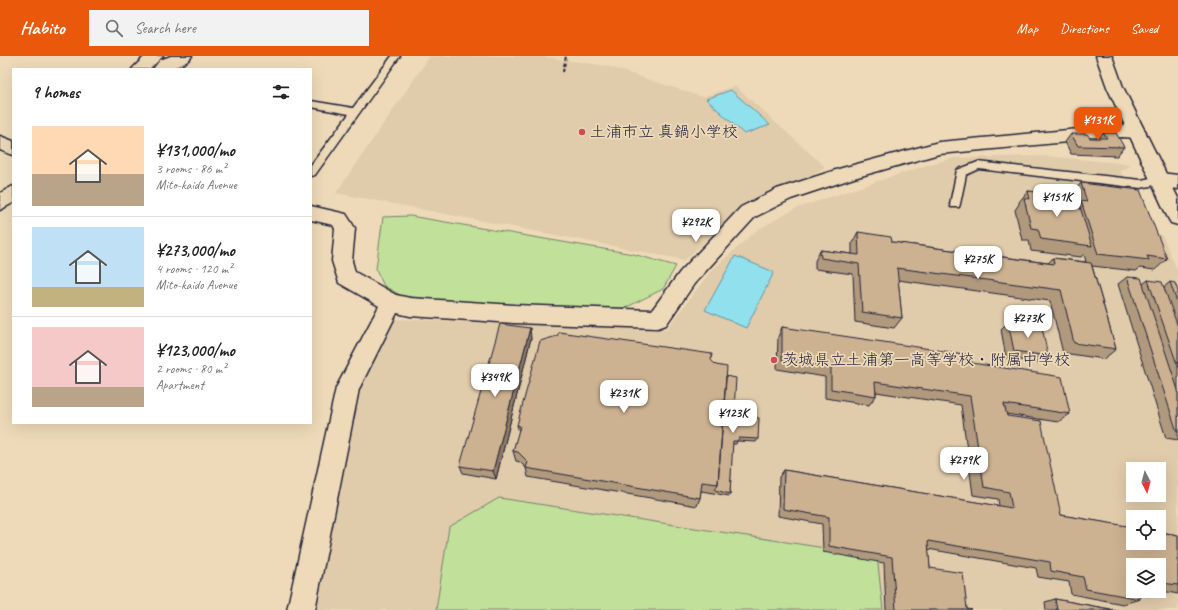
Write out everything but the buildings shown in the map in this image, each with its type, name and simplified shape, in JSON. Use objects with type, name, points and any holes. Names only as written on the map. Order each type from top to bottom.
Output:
[{"type":"main road","points":[[141,68],[154,56]]},
{"type":"main road","points":[[162,68],[166,64],[184,56]]},
{"type":"main road","points":[[1104,56],[1115,87],[1137,132],[1169,181],[1178,218]]},
{"type":"main road","points":[[312,213],[339,219],[345,228],[342,261],[346,277],[391,303],[410,307],[514,314],[658,319],[687,278],[748,212],[784,194],[877,165],[939,148],[1114,132],[1137,132]]},
{"type":"main road","points":[[0,142],[12,148]]},
{"type":"main road","points":[[0,203],[12,194]]},
{"type":"main road","points":[[301,610],[348,388],[391,303]]},
{"type":"lane","points":[[312,171],[396,56]]},
{"type":"lane","points":[[312,104],[355,112]]},
{"type":"lane","points":[[955,204],[961,173],[978,165],[1141,184],[1169,181]]},
{"type":"path","points":[[563,72],[566,56]]},
{"type":"shaded area","name":"土浦市立 真鍋小学校","points":[[430,56],[539,56],[607,66],[702,97],[735,86],[825,167],[813,175],[786,185],[742,206],[685,260],[336,193]]},
{"type":"shaded area","name":"茨城県立土浦第一高等学校・附属中学校","points":[[1045,156],[1129,164],[1129,166],[1120,171],[1151,233],[1162,235],[1178,272],[1178,610],[314,610],[353,391],[392,319],[667,329],[710,272],[757,230],[797,208],[927,165],[954,158]]},
{"type":"green space","points":[[410,216],[633,254],[676,266],[663,289],[625,308],[531,310],[402,296],[384,286],[376,269],[383,217]]},
{"type":"green space","points":[[499,498],[877,556],[883,610],[436,610],[449,527]]},
{"type":"water","points":[[731,90],[770,125],[744,134],[706,99]]},
{"type":"water","points":[[735,256],[774,272],[746,328],[705,310]]},
{"type":"place","name":"土浦市立 真鍋小学校","points":[[582,132]]},
{"type":"place","name":"茨城県立土浦第一高等学校・附属中学校","points":[[774,360]]}]
